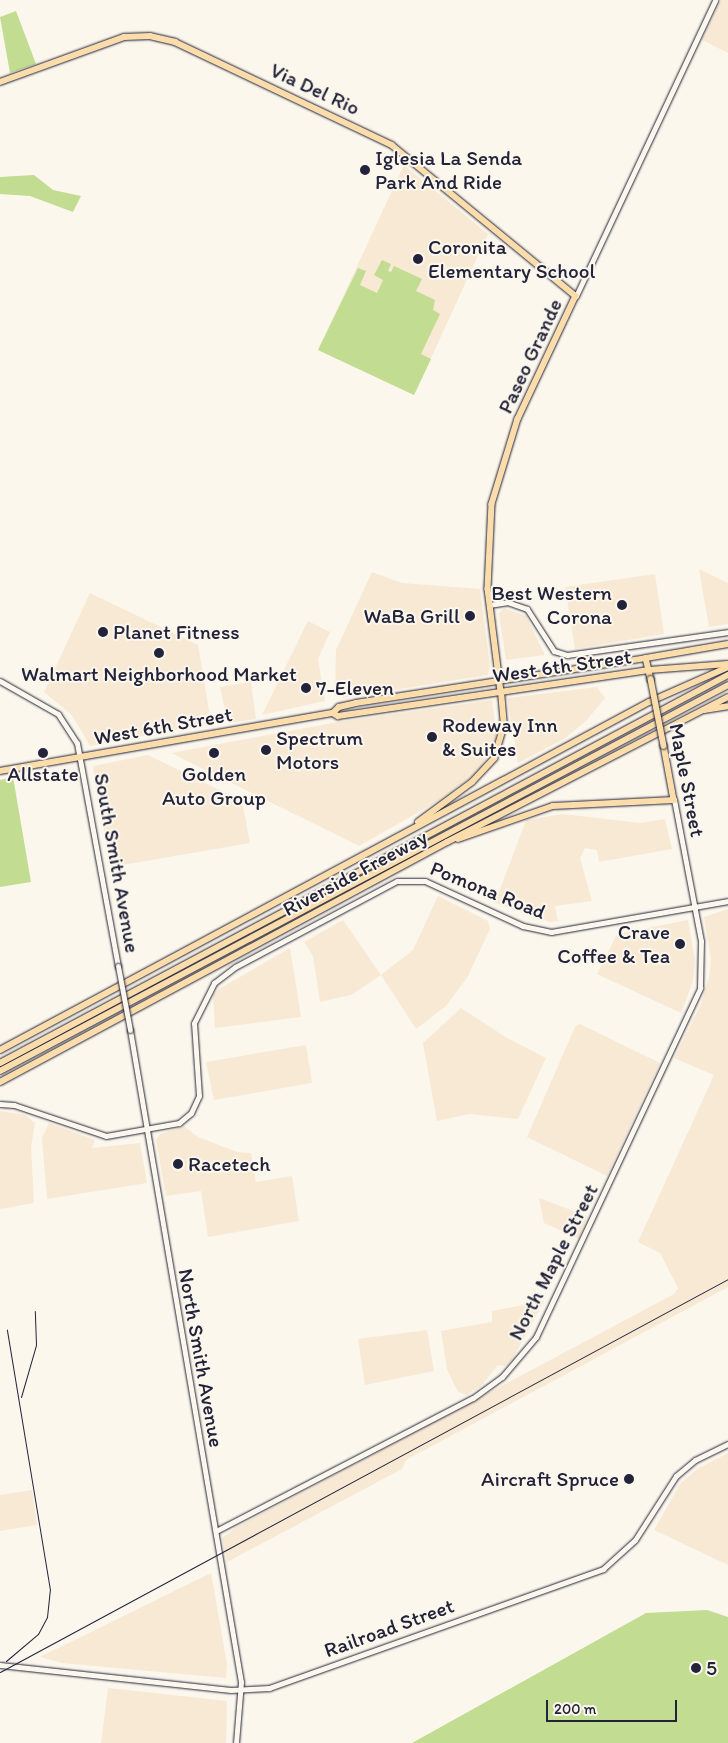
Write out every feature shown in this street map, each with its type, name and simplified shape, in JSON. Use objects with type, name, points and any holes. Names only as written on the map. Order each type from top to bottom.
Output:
[{"type":"highway","points":[[646,658],[728,644]]},
{"type":"highway","points":[[649,670],[690,664],[728,665]]},
{"type":"highway","name":"Riverside Freeway","points":[[0,1050],[649,702],[728,665]]},
{"type":"highway","points":[[0,1063],[728,675]]},
{"type":"highway","points":[[0,1071],[728,685]]},
{"type":"highway","points":[[408,831],[472,782],[491,762],[503,732],[501,692]]},
{"type":"highway","name":"Riverside Freeway","points":[[0,1082],[447,842],[697,711],[728,697]]},
{"type":"highway","points":[[697,711],[728,706]]},
{"type":"highway","points":[[447,842],[553,806],[674,800]]},
{"type":"main road","name":"Paseo Grande","points":[[501,692],[489,605],[488,536],[500,469],[518,419],[715,0]]},
{"type":"main road","name":"Via Del Rio","points":[[0,82],[124,36],[150,36],[175,42],[392,145],[576,296]]},
{"type":"main road","points":[[489,605],[506,602],[527,609],[554,651],[567,655],[728,632]]},
{"type":"main road","name":"West 6th Street","points":[[0,771],[332,713],[339,707],[354,703],[499,679],[646,658]]},
{"type":"main road","name":"Maple Street","points":[[646,658],[694,908]]},
{"type":"main road","name":"West 6th Street","points":[[332,713],[338,716],[649,670]]},
{"type":"main road","name":"South Smith Avenue","points":[[0,681],[58,714],[70,729],[82,757],[130,1030]]},
{"type":"main road","name":"Pomona Road","points":[[0,1104],[14,1105],[106,1136],[172,1127],[185,1120],[195,1106],[199,1086],[194,1023],[214,983],[235,966],[396,881],[425,881],[523,926],[545,931],[579,929],[728,901]]},
{"type":"main road","name":"North Maple Street","points":[[216,1531],[473,1398],[502,1377],[525,1352],[546,1321],[696,1000],[703,958],[694,908]]},
{"type":"main road","name":"North Smith Avenue","points":[[130,1030],[216,1531],[241,1691],[236,1743]]},
{"type":"main road","name":"Railroad Street","points":[[0,1666],[241,1691],[272,1687],[603,1569],[635,1540],[676,1476],[695,1460],[728,1444]]},
{"type":"shaded area","points":[[721,0],[728,0],[728,53],[702,40]]},
{"type":"shaded area","name":"Coronita Elementary School","points":[[404,165],[488,234],[414,395],[318,350]]},
{"type":"shaded area","points":[[699,569],[728,583],[728,624],[709,627]]},
{"type":"shaded area","points":[[372,572],[402,583],[480,589],[490,665],[488,675],[343,698],[335,693],[336,650]]},
{"type":"shaded area","points":[[655,574],[664,634],[575,649],[565,587]]},
{"type":"shaded area","points":[[90,593],[198,645],[211,723],[90,746],[72,715],[44,692]]},
{"type":"shaded area","points":[[504,608],[526,616],[545,655],[506,660],[499,614]]},
{"type":"shaded area","points":[[308,621],[330,632],[318,659],[325,701],[262,715]]},
{"type":"shaded area","points":[[251,682],[256,719],[228,723],[220,687]]},
{"type":"shaded area","points":[[597,687],[605,698],[586,721],[564,739],[518,763],[507,698]]},
{"type":"shaded area","points":[[492,700],[497,740],[478,772],[440,800],[359,846],[171,753],[338,722]]},
{"type":"shaded area","points":[[148,755],[242,801],[250,843],[111,867],[93,766]]},
{"type":"shaded area","points":[[563,814],[640,823],[665,819],[672,849],[599,862],[597,850],[585,848],[580,858],[592,901],[555,906],[558,921],[550,922],[495,903],[526,820]]},
{"type":"shaded area","points":[[438,896],[488,921],[490,929],[467,978],[446,1006],[416,1029],[381,975],[413,950]]},
{"type":"shaded area","points":[[728,909],[728,1287],[406,1460],[402,1469],[227,1562],[222,1538],[235,1528],[674,1294],[678,1288],[660,1253],[638,1242],[714,1075],[674,1058],[701,1004],[709,977],[711,960],[704,917]]},
{"type":"shaded area","points":[[343,920],[381,975],[351,995],[320,1002],[313,956],[304,942]]},
{"type":"shaded area","points":[[688,920],[695,961],[693,981],[681,1013],[597,974],[617,934]]},
{"type":"shaded area","points":[[290,948],[301,1017],[215,1028],[213,995],[219,989]]},
{"type":"shaded area","points":[[461,1008],[507,1038],[546,1058],[518,1119],[469,1114],[437,1121],[423,1043]]},
{"type":"shaded area","points":[[580,1024],[660,1063],[607,1176],[527,1137],[575,1027]]},
{"type":"shaded area","points":[[306,1045],[312,1083],[214,1100],[206,1062]]},
{"type":"shaded area","points":[[0,1111],[25,1115],[35,1123],[31,1147],[34,1203],[0,1209]]},
{"type":"shaded area","points":[[49,1123],[95,1140],[92,1148],[140,1143],[147,1183],[47,1199],[42,1138]]},
{"type":"shaded area","points":[[184,1126],[198,1137],[237,1152],[251,1153],[256,1182],[292,1176],[299,1221],[208,1237],[201,1191],[166,1196],[156,1140],[160,1134]]},
{"type":"shaded area","points":[[539,1198],[587,1216],[579,1239],[544,1223]]},
{"type":"shaded area","points":[[544,1301],[512,1360],[505,1366],[498,1365],[482,1385],[467,1395],[458,1392],[447,1369],[441,1331],[492,1322],[492,1311]]},
{"type":"shaded area","points":[[427,1330],[434,1371],[365,1385],[358,1339]]},
{"type":"shaded area","points":[[728,1453],[728,1565],[654,1530],[680,1484],[697,1469]]},
{"type":"shaded area","points":[[32,1490],[37,1525],[0,1531],[0,1495]]},
{"type":"shaded area","points":[[211,1573],[227,1664],[226,1678],[62,1663],[40,1657]]},
{"type":"shaded area","points":[[108,1688],[227,1701],[226,1743],[101,1743]]},
{"type":"green space","points":[[16,11],[36,64],[10,73],[0,17]]},
{"type":"green space","points":[[34,175],[53,190],[81,196],[73,212],[30,196],[0,194],[0,177]]},
{"type":"green space","points":[[382,260],[391,264],[388,271],[391,272],[394,266],[422,279],[416,291],[435,300],[433,310],[440,314],[421,354],[431,359],[414,395],[318,350],[358,268],[366,271],[360,285],[377,293],[383,280],[374,275]]},
{"type":"green space","points":[[13,777],[31,882],[0,887],[0,780]]},
{"type":"green space","points":[[707,1610],[728,1617],[728,1743],[412,1743],[646,1613]]},
{"type":"railway","points":[[0,1672],[728,1279]]},
{"type":"railway","points":[[21,1397],[36,1345],[35,1311]]},
{"type":"railway","points":[[6,1661],[38,1634],[47,1617],[50,1590],[7,1330]]},
{"type":"place","name":"Iglesia La Senda Park And Ride","points":[[365,170]]},
{"type":"place","name":"Coronita Elementary School","points":[[418,259]]},
{"type":"place","name":"Best Western Corona","points":[[622,605]]},
{"type":"place","name":"WaBa Grill","points":[[470,616]]},
{"type":"place","name":"Planet Fitness","points":[[103,632]]},
{"type":"place","name":"Walmart Neighborhood Market","points":[[159,653]]},
{"type":"place","name":"7-Eleven","points":[[306,688]]},
{"type":"place","name":"Rodeway Inn & Suites","points":[[432,737]]},
{"type":"place","name":"Spectrum Motors","points":[[266,750]]},
{"type":"place","name":"Allstate","points":[[43,753]]},
{"type":"place","name":"Golden Auto Group","points":[[214,753]]},
{"type":"place","name":"Crave Coffee & Tea","points":[[680,944]]},
{"type":"place","name":"Racetech","points":[[178,1164]]},
{"type":"place","name":"Aircraft Spruce","points":[[629,1479]]},
{"type":"place","name":"5","points":[[696,1668]]}]
